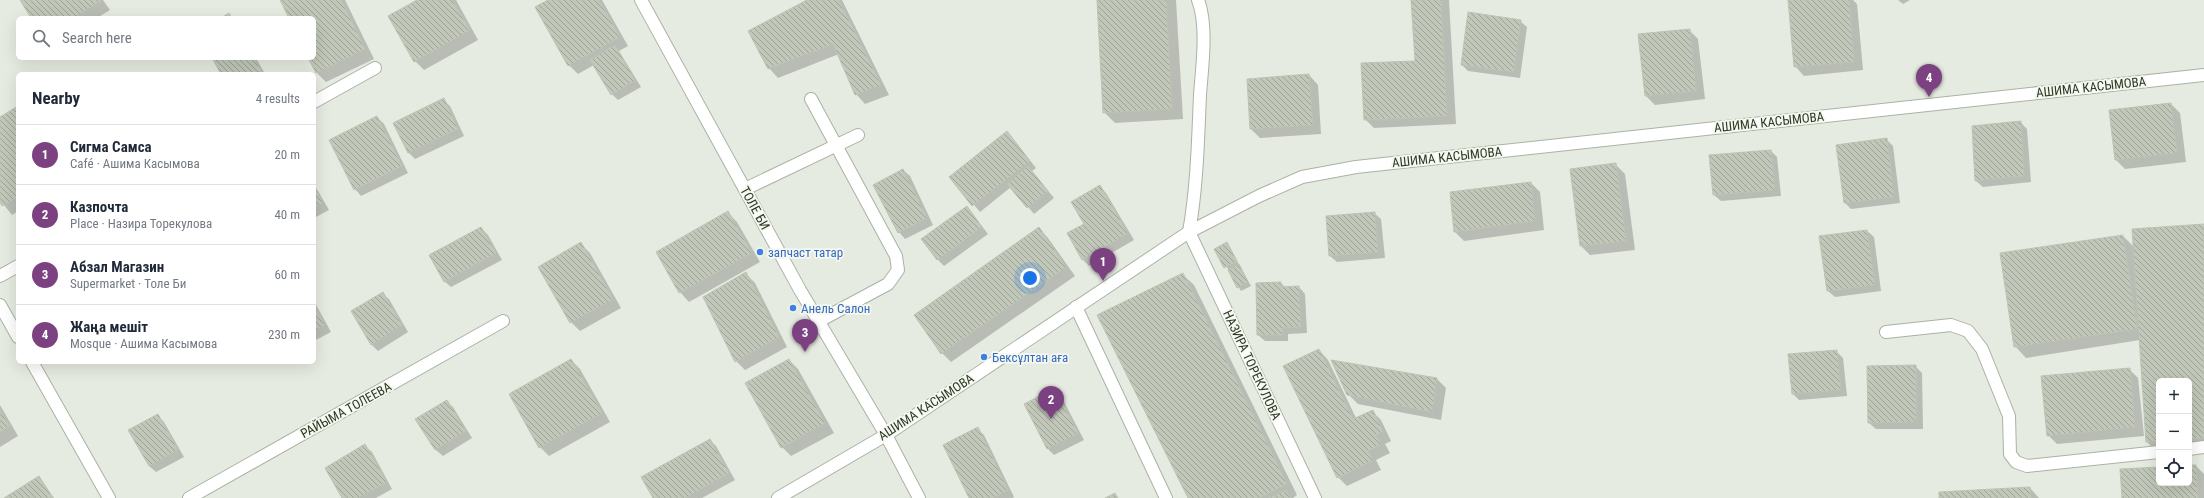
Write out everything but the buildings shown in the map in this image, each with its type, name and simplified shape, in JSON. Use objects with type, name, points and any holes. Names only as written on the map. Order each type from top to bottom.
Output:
[{"type":"street","name":"ТОЛЕ БИ","points":[[641,0],[819,321],[886,435],[919,498]]},
{"type":"street","points":[[1189,232],[1194,203],[1203,47],[1201,8],[1198,0]]},
{"type":"street","points":[[316,101],[375,68]]},
{"type":"street","name":"АШИМА КАСЫМОВА","points":[[778,498],[886,435],[1189,232],[1259,196],[1302,177],[1356,167],[2204,75]]},
{"type":"street","points":[[811,99],[896,256],[898,270],[888,284],[819,321]]},
{"type":"street","points":[[745,189],[858,135]]},
{"type":"street","name":"НАЗИРА ТОРЕКУЛОВА","points":[[1189,232],[1315,498]]},
{"type":"street","points":[[0,276],[16,267]]},
{"type":"street","points":[[0,305],[16,333]]},
{"type":"street","points":[[1076,308],[1166,498]]},
{"type":"street","name":"РАЙЫМА ТОЛЕЕВА","points":[[189,498],[502,321]]},
{"type":"street","points":[[1886,332],[1951,326],[1968,331],[1982,349],[2009,416],[2010,454],[2016,462],[2027,466],[2156,452]]},
{"type":"street","points":[[33,364],[109,498]]},
{"type":"street","points":[[2192,449],[2204,447]]},
{"type":"place","name":"Жаңа мешіт","points":[[1929,97]]},
{"type":"place","name":"запчаст татар","points":[[760,252]]},
{"type":"place","name":"Сигма Самса","points":[[1103,281]]},
{"type":"place","name":"Анель Салон","points":[[793,308]]},
{"type":"place","name":"Абзал Магазин","points":[[805,352]]},
{"type":"place","name":"Бексұлтан аға","points":[[984,357]]},
{"type":"place","name":"Казпочта","points":[[1051,419]]}]
